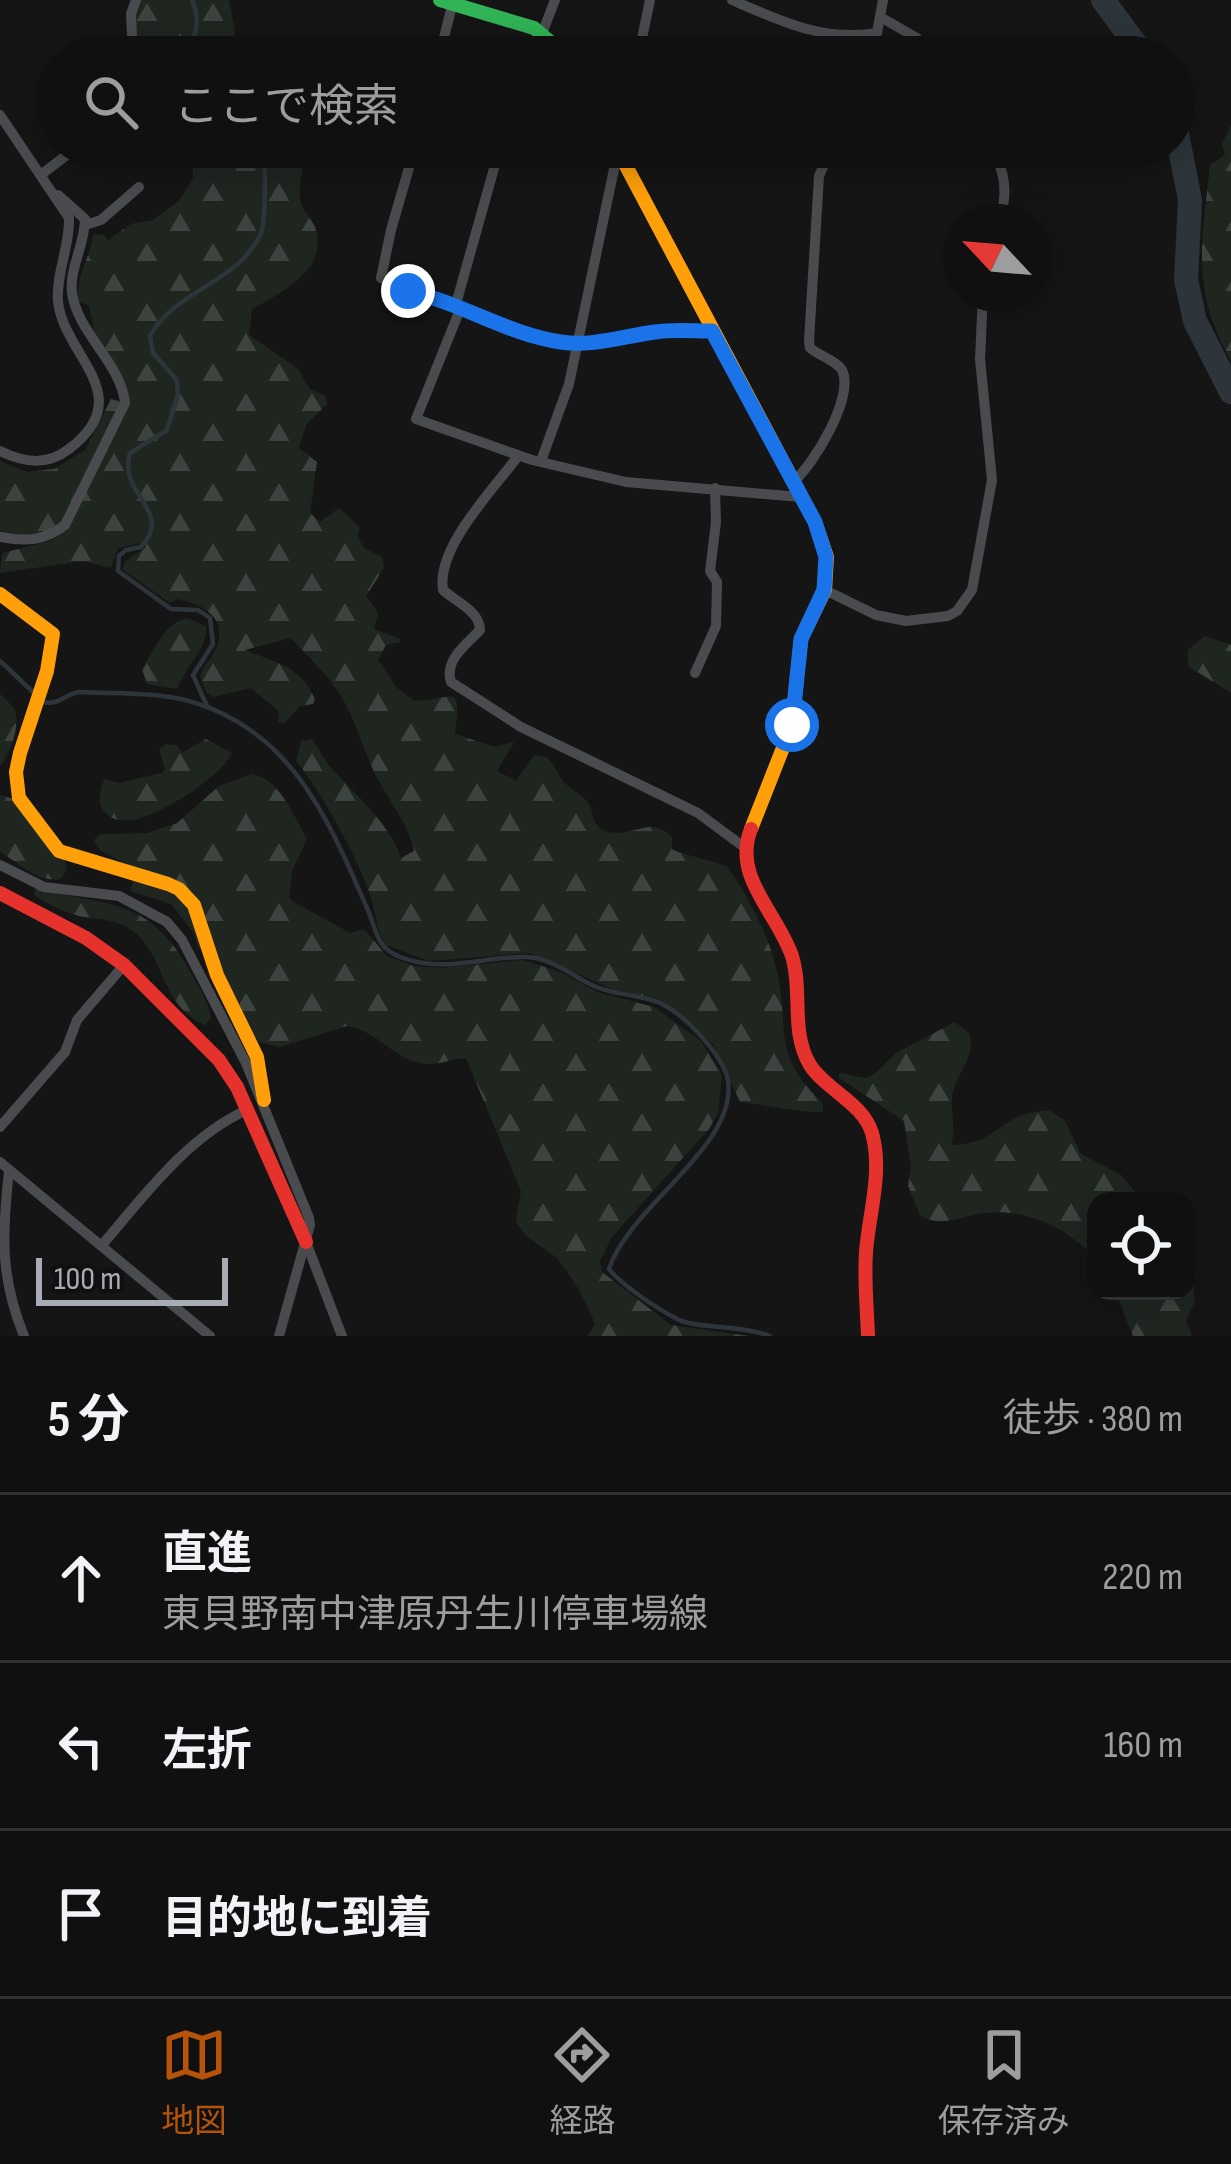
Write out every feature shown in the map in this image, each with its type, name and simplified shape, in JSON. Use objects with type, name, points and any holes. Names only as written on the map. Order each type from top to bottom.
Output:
[{"type":"main road","points":[[446,1],[548,36]]},
{"type":"main road","points":[[627,168],[823,544],[827,574],[801,639],[792,725],[744,848],[749,875],[792,957],[800,1048],[813,1070],[871,1129],[877,1166],[866,1255],[868,1336]]},
{"type":"main road","points":[[0,594],[53,634],[17,779],[19,799],[59,851],[168,884],[188,897],[232,1012],[256,1057],[264,1100]]},
{"type":"main road","points":[[0,893],[86,938],[124,965],[219,1060],[248,1110],[306,1242]]},
{"type":"street","points":[[133,36],[131,14],[136,0]]},
{"type":"street","points":[[542,36],[554,0]]},
{"type":"street","points":[[642,36],[650,0]]},
{"type":"street","points":[[732,0],[809,31],[860,35],[877,32],[884,0]]},
{"type":"street","points":[[442,36],[446,1]]},
{"type":"street","points":[[882,18],[914,36]]},
{"type":"street","points":[[0,116],[36,166]]},
{"type":"street","points":[[0,451],[32,462],[59,455],[88,430],[98,408],[94,373],[61,313],[59,283],[70,226],[38,168]]},
{"type":"street","points":[[42,174],[50,168]]},
{"type":"street","points":[[410,168],[381,278],[458,305],[510,331],[579,345],[659,331],[712,331]]},
{"type":"street","points":[[494,168],[458,305],[416,419],[518,456],[641,485],[800,497]]},
{"type":"street","points":[[541,461],[579,345],[613,168]]},
{"type":"street","points":[[792,483],[807,469],[833,425],[843,377],[838,367],[814,352],[809,341],[823,168]]},
{"type":"street","points":[[1000,168],[1003,204]]},
{"type":"street","points":[[85,225],[101,220],[139,188]]},
{"type":"street","points":[[0,537],[34,540],[64,525],[125,403],[121,385],[92,339],[73,295],[85,225],[78,209],[53,191]]},
{"type":"street","points":[[824,590],[876,615],[906,621],[948,616],[972,590],[992,480],[980,358],[982,312]]},
{"type":"street","points":[[518,456],[467,521],[443,573],[443,590],[481,625],[453,659],[448,671],[452,682],[521,727],[698,813],[744,848]]},
{"type":"street","points":[[695,673],[716,626],[717,582],[710,571],[715,488]]},
{"type":"street","points":[[0,865],[44,887],[119,896],[167,922],[182,940],[264,1100],[309,1217],[278,1336]]},
{"type":"street","points":[[0,1127],[65,1052],[77,1020],[124,965]]},
{"type":"street","points":[[102,1245],[155,1183],[203,1137],[248,1110]]},
{"type":"street","points":[[5,1166],[210,1336]]},
{"type":"street","points":[[5,1166],[3,1293],[24,1336]]},
{"type":"street","points":[[306,1242],[342,1336]]},
{"type":"green space","points":[[141,0],[229,0],[235,32],[233,36],[136,36]]},
{"type":"green space","points":[[1231,125],[1231,361],[1209,310],[1202,265],[1210,165],[1225,155],[1222,144]]},
{"type":"green space","points":[[302,168],[300,196],[315,227],[316,255],[300,278],[252,309],[249,335],[297,368],[310,389],[325,396],[327,404],[306,425],[299,448],[317,462],[310,513],[320,522],[339,508],[360,528],[357,536],[364,548],[382,557],[384,568],[366,596],[378,613],[374,629],[400,642],[386,645],[378,660],[397,688],[414,701],[456,700],[455,734],[495,747],[514,742],[497,771],[516,781],[534,755],[546,757],[587,802],[603,830],[622,833],[656,827],[672,838],[672,849],[727,866],[756,915],[772,955],[788,1054],[823,1104],[823,1112],[740,1102],[713,1044],[658,1000],[614,990],[530,953],[429,961],[386,945],[350,848],[296,761],[301,741],[312,739],[328,764],[379,820],[401,858],[414,851],[411,841],[341,696],[290,638],[245,650],[286,667],[309,688],[313,704],[300,706],[285,723],[278,722],[279,711],[251,688],[213,697],[206,692],[200,676],[219,640],[217,622],[196,605],[177,599],[170,603],[123,570],[124,562],[146,547],[141,543],[118,548],[111,568],[83,561],[0,573],[2,553],[50,541],[66,528],[126,413],[129,398],[95,334],[89,306],[78,300],[93,234],[108,240],[131,224],[153,220],[180,200],[193,170]]},
{"type":"green space","points":[[111,399],[122,402],[61,523],[39,534],[0,534],[0,461],[27,472],[54,469],[85,450]]},
{"type":"green space","points":[[187,618],[206,626],[206,634],[177,689],[147,684],[142,669],[155,646],[172,626]]},
{"type":"green space","points":[[1205,636],[1231,645],[1231,693],[1188,666],[1188,650]]},
{"type":"green space","points":[[0,694],[13,708],[16,723],[0,766]]},
{"type":"green space","points":[[206,739],[232,753],[188,794],[132,820],[114,819],[103,810],[100,796],[105,779],[119,783],[162,773],[159,749],[177,745],[182,753]]},
{"type":"green space","points":[[252,774],[278,791],[307,839],[292,871],[292,901],[350,933],[364,929],[387,956],[413,966],[443,968],[523,960],[561,972],[597,992],[654,1007],[701,1041],[722,1075],[718,1113],[612,1237],[600,1261],[602,1272],[671,1325],[749,1336],[588,1336],[595,1324],[571,1277],[516,1222],[521,1191],[466,1058],[416,1062],[347,1026],[280,1047],[255,1041],[212,951],[209,925],[198,903],[100,850],[94,840],[101,834],[147,833],[177,823],[219,786]]},
{"type":"green space","points":[[0,795],[14,799],[64,858],[67,869],[61,879],[36,875],[0,852]]},
{"type":"green space","points":[[141,877],[185,898],[204,949],[198,948],[193,932],[171,904],[130,891],[134,879]]},
{"type":"green space","points":[[34,888],[121,908],[156,927],[187,966],[211,1018],[205,1025],[179,1006],[152,954],[133,931],[62,910],[35,896]]},
{"type":"green space","points":[[955,1022],[969,1033],[971,1042],[952,1097],[951,1145],[980,1140],[1021,1115],[1049,1110],[1065,1121],[1081,1154],[1121,1175],[1135,1192],[1087,1192],[1087,1251],[1031,1217],[1000,1212],[943,1221],[920,1215],[908,1186],[911,1166],[904,1121],[838,1077],[840,1073],[873,1075],[896,1053]]},
{"type":"green space","points":[[1119,1300],[1195,1300],[1186,1321],[1192,1336],[1133,1336]]},
{"type":"waterway","points":[[192,0],[197,22],[194,36]]},
{"type":"waterway","points":[[1103,0],[1130,36]]},
{"type":"waterway","points":[[207,706],[193,675],[213,644],[210,618],[198,610],[171,609],[118,571],[119,556],[141,547],[152,523],[128,468],[130,453],[167,430],[178,395],[177,380],[153,353],[150,336],[175,307],[251,250],[263,226],[265,168]]},
{"type":"waterway","points":[[1184,168],[1190,200],[1186,280],[1195,321],[1231,392]]},
{"type":"waterway","points":[[0,661],[35,694]]},
{"type":"waterway","points":[[43,702],[80,692],[163,696],[225,715],[255,733],[280,756],[321,811],[378,937],[400,957],[432,964],[536,958],[602,989],[656,1001],[683,1018],[725,1071],[726,1105],[700,1153],[638,1222],[609,1269],[677,1319],[770,1336]]},
{"type":"traffic: fast","points":[[440,0],[534,28],[543,36]]},
{"type":"traffic: slow","points":[[627,168],[815,522],[827,557],[825,590],[801,639],[792,725],[751,829]]},
{"type":"traffic: slow","points":[[0,594],[53,634],[47,671],[16,772],[19,798],[59,851],[168,884],[194,905],[217,975],[257,1057],[264,1100]]},
{"type":"traffic: jam","points":[[751,829],[747,863],[792,956],[804,1052],[817,1074],[861,1113],[872,1133],[876,1163],[865,1262],[868,1336]]},
{"type":"traffic: jam","points":[[0,893],[86,938],[124,965],[219,1060],[237,1087],[306,1242]]},
{"type":"route","points":[[408,291],[443,299],[510,331],[555,342],[579,345],[659,331],[712,331],[815,522],[826,557],[824,590],[801,639],[792,725]]}]
